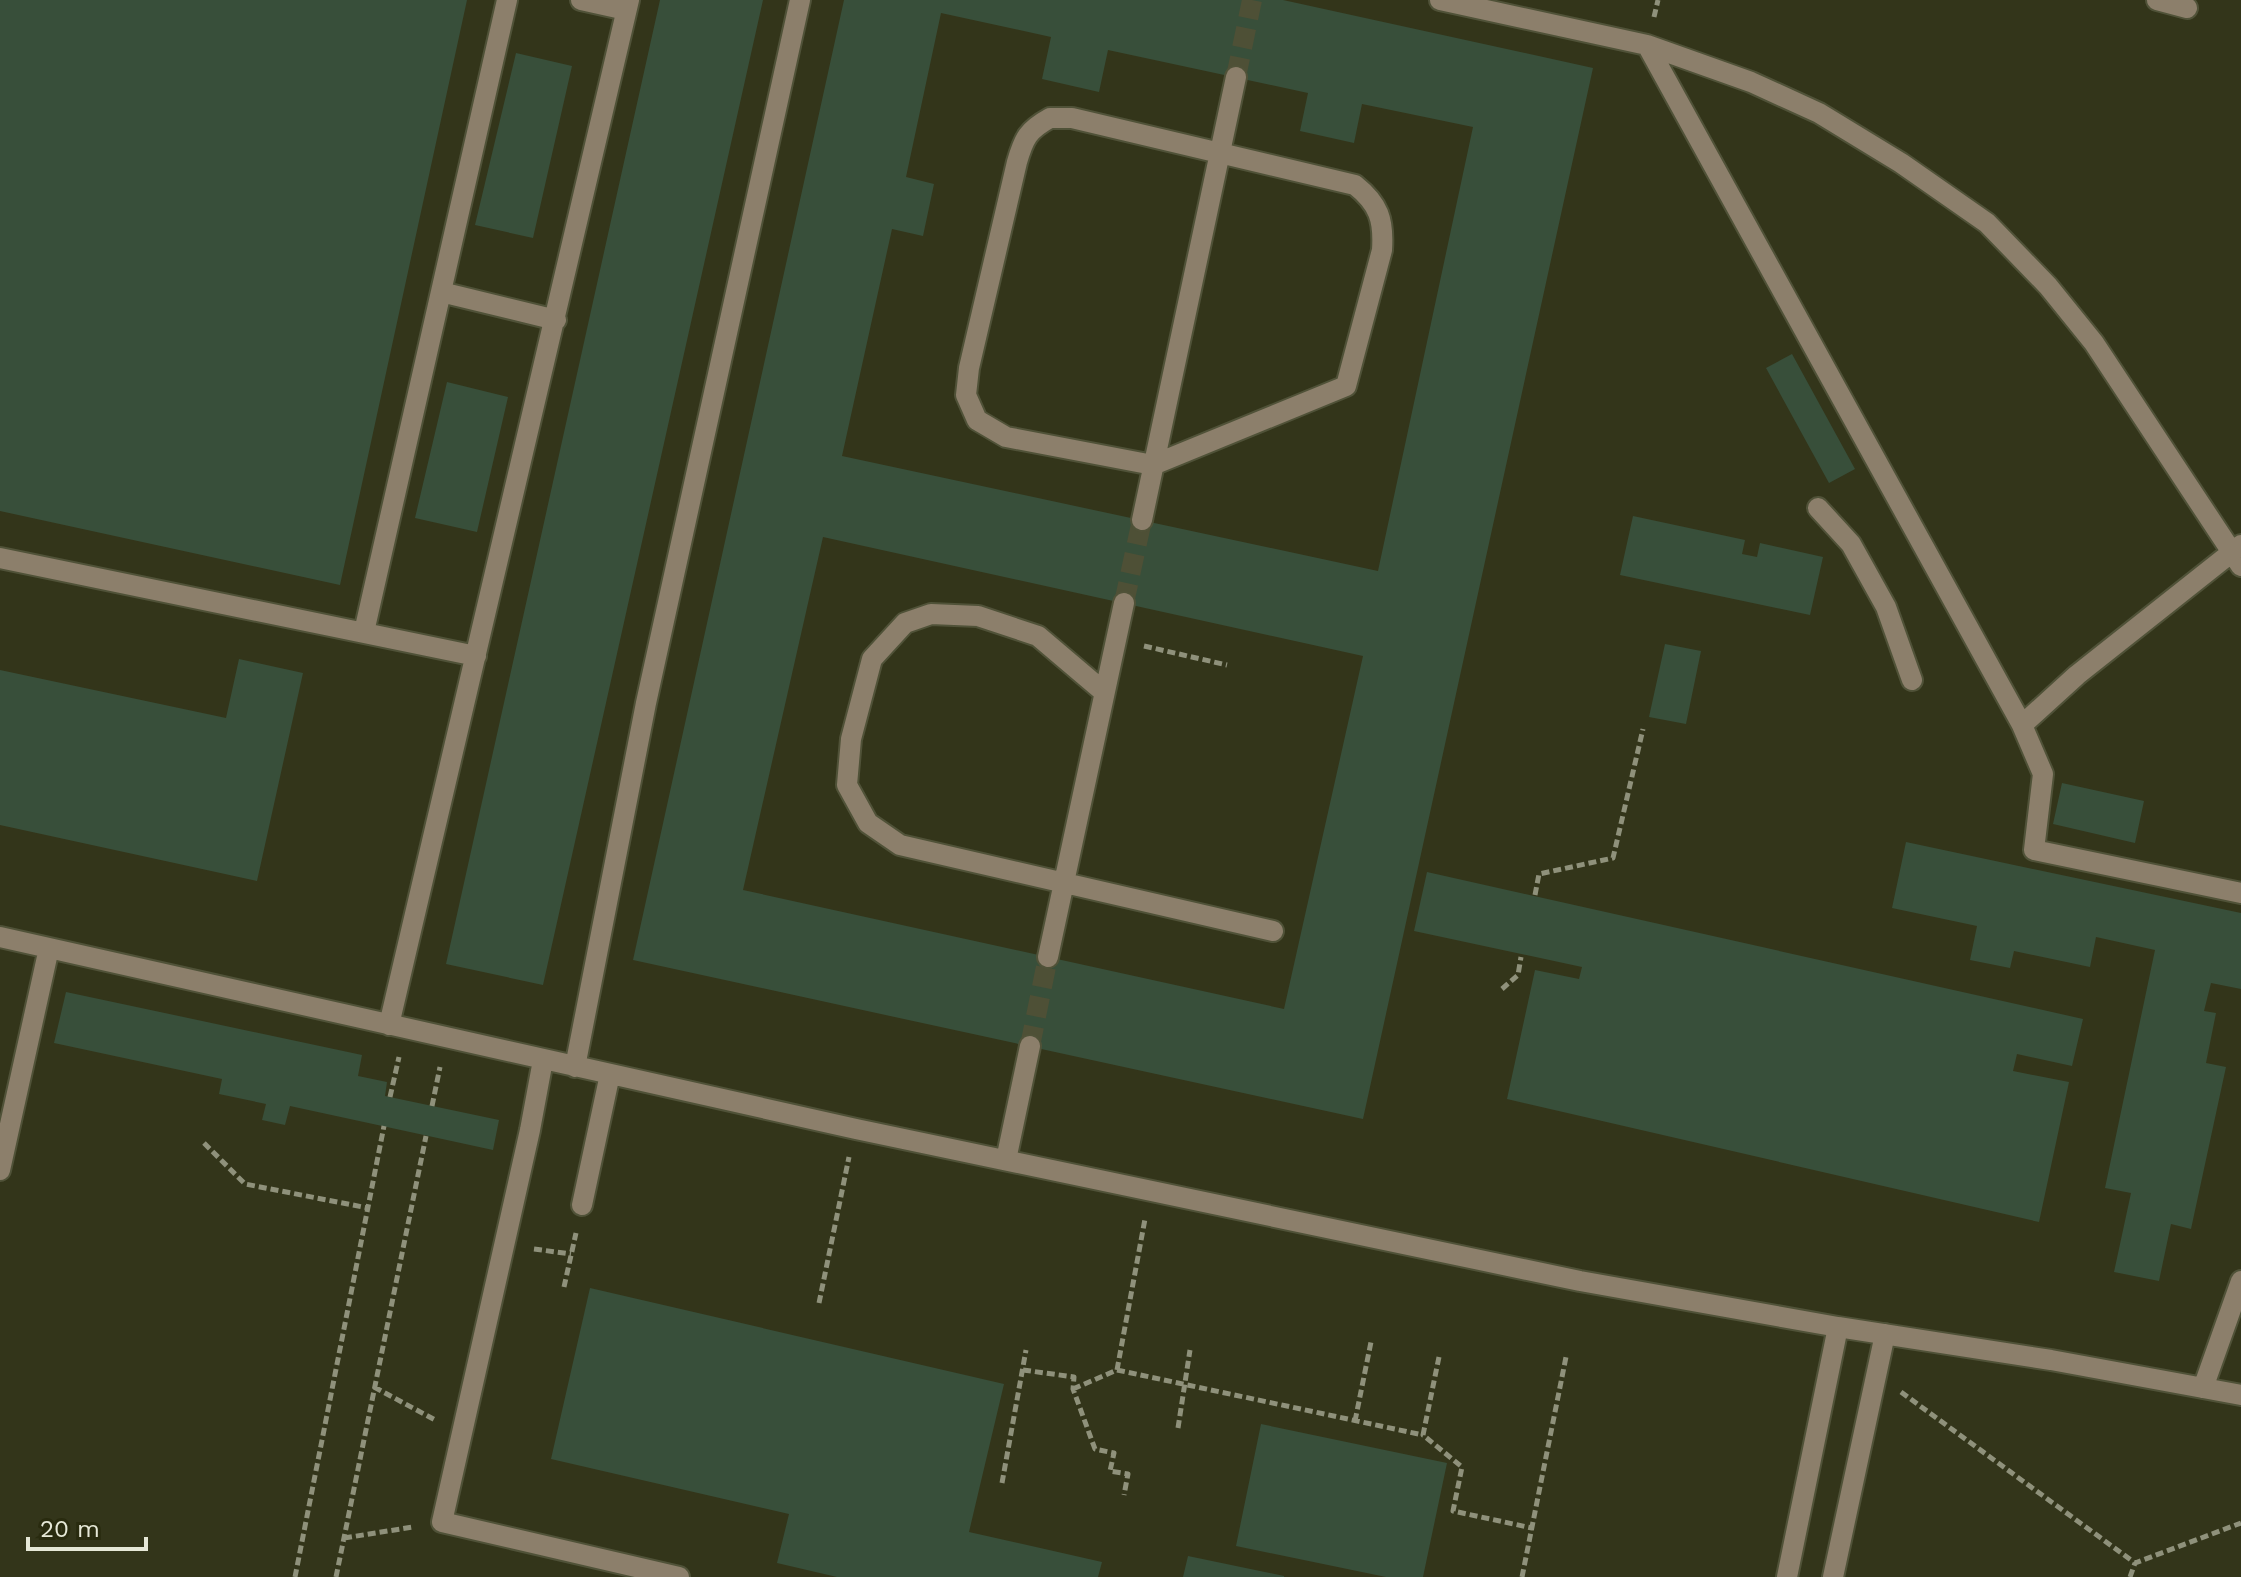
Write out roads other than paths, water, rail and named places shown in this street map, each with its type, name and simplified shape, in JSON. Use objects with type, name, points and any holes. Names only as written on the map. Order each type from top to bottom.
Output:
[{"type":"lane","points":[[364,632],[507,0]]},
{"type":"lane","points":[[397,1027],[476,656],[628,5],[581,0]]},
{"type":"lane","points":[[575,1067],[646,703],[800,0]]},
{"type":"lane","points":[[1440,0],[1647,45],[1751,82],[1819,113],[1901,163],[1987,223],[2048,286],[2094,343],[2238,554],[2077,675],[2022,725]]},
{"type":"lane","points":[[2157,0],[2187,8]]},
{"type":"lane","points":[[1647,45],[2022,725],[2043,774],[2034,850],[2241,893]]},
{"type":"lane","points":[[1142,520],[1236,77]]},
{"type":"lane","points":[[1050,118],[1072,118],[1355,185],[1370,197],[1379,213],[1383,232],[1382,250],[1346,386],[1153,465],[1006,437],[977,420],[966,395],[969,368],[1022,144],[1033,127],[1050,118]]},
{"type":"lane","points":[[441,292],[556,320]]},
{"type":"lane","points":[[1818,508],[1851,544],[1886,607],[1912,680]]},
{"type":"lane","points":[[0,558],[476,656]]},
{"type":"lane","points":[[1048,957],[1124,603]]},
{"type":"lane","points":[[1104,692],[1038,636],[978,616],[931,614],[905,623],[872,659],[851,739],[847,785],[868,823],[900,845],[1273,931]]},
{"type":"lane","points":[[0,937],[856,1129],[1580,1281],[2241,1395]]},
{"type":"lane","points":[[0,1170],[49,948]]},
{"type":"lane","points":[[1006,1160],[1030,1046]]},
{"type":"lane","points":[[543,1060],[442,1522],[679,1577]]},
{"type":"lane","points":[[582,1205],[610,1074]]},
{"type":"lane","points":[[2203,1388],[2241,1281]]},
{"type":"lane","points":[[1787,1577],[1838,1327]]},
{"type":"lane","points":[[1833,1577],[1885,1334]]},
{"type":"tunnel","points":[[1236,77],[1252,0]]},
{"type":"tunnel","points":[[1124,603],[1142,520]]},
{"type":"tunnel","points":[[1030,1046],[1048,957]]}]
